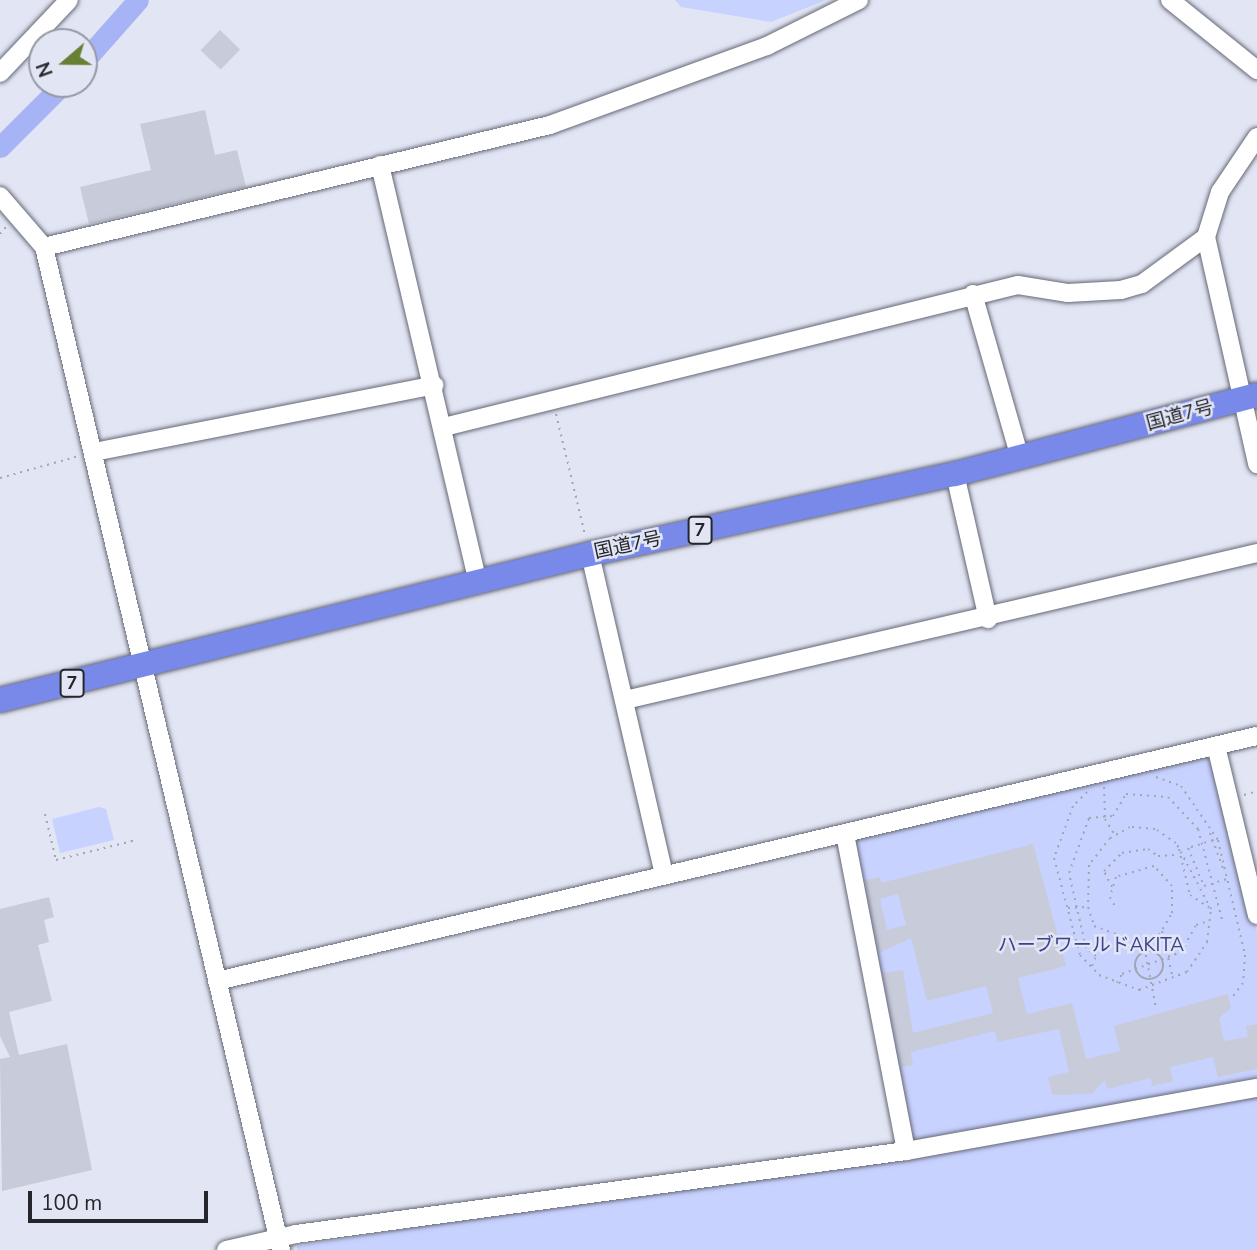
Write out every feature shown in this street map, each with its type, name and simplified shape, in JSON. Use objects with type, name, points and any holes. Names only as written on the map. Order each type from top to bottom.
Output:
[{"type":"highway","name":"国道7号","points":[[0,700],[590,554],[955,474],[1249,397]]},
{"type":"street","points":[[0,73],[69,0]]},
{"type":"street","points":[[44,247],[550,125],[767,47],[859,0]]},
{"type":"street","points":[[1170,0],[1257,70]]},
{"type":"street","points":[[1257,137],[1220,192],[1206,237],[1249,397],[1257,464]]},
{"type":"street","points":[[380,165],[434,384],[478,582]]},
{"type":"street","points":[[2,198],[44,247],[279,1244]]},
{"type":"street","points":[[444,427],[973,294],[1018,285],[1068,293],[1121,290],[1142,284],[1206,237]]},
{"type":"street","points":[[973,294],[1020,458]]},
{"type":"street","points":[[94,452],[434,384]]},
{"type":"street","points":[[955,474],[988,620]]},
{"type":"street","points":[[625,700],[988,620],[1257,553]]},
{"type":"street","points":[[590,554],[663,871]]},
{"type":"street","points":[[217,981],[663,871],[845,834],[1257,736]]},
{"type":"street","points":[[1216,746],[1257,915]]},
{"type":"street","points":[[845,834],[906,1151]]},
{"type":"street","points":[[226,1250],[906,1151],[1257,1088]]},
{"type":"path","points":[[552,400],[590,554]]},
{"type":"path","points":[[0,478],[94,452]]},
{"type":"path","points":[[1149,774],[1181,786],[1218,840],[1245,956],[1242,983],[1231,999]]},
{"type":"path","points":[[1096,782],[1103,779],[1105,820]]},
{"type":"path","points":[[1088,790],[1073,806],[1054,858],[1080,955],[1091,967],[1117,983],[1152,988],[1187,972],[1207,942],[1211,909],[1179,849],[1155,829],[1130,827],[1115,835],[1089,865],[1088,907],[1094,926],[1114,939],[1143,941],[1162,931]]},
{"type":"path","points":[[1105,820],[1126,793],[1168,797],[1198,829],[1216,883],[1222,919]]},
{"type":"path","points":[[1091,967],[1096,956],[1086,948],[1069,873],[1093,813],[1105,820],[1115,835]]},
{"type":"path","points":[[45,814],[56,860],[137,840]]},
{"type":"path","points":[[1210,833],[1227,879]]},
{"type":"path","points":[[1213,840],[1188,848],[1204,886],[1227,879]]},
{"type":"path","points":[[1116,909],[1113,888],[1104,871],[1122,853],[1149,849],[1157,856],[1176,855]]},
{"type":"path","points":[[1179,849],[1176,855],[1190,895],[1211,909]]},
{"type":"path","points":[[1113,888],[1116,877],[1154,866],[1172,886],[1172,913],[1162,931],[1162,970],[1152,979],[1136,969]]},
{"type":"path","points":[[1067,909],[1088,907]]},
{"type":"path","points":[[1117,983],[1136,969],[1181,952],[1196,925],[1209,920]]},
{"type":"path","points":[[1143,941],[1156,1008]]},
{"type":"path","points":[[1136,969],[1143,952],[1164,959],[1173,980]]},
{"type":"green space","points":[[675,0],[826,0],[771,22],[681,7]]},
{"type":"green space","name":"ハーブワールドAKITA","points":[[1214,751],[1257,932],[1257,1082],[911,1144],[850,836]]},
{"type":"green space","points":[[99,807],[106,809],[114,840],[60,853],[52,819]]},
{"type":"green space","points":[[1257,1095],[1257,1250],[297,1250],[297,1246]]},
{"type":"building","points":[[220,30],[240,49],[221,70],[201,50]]},
{"type":"building","points":[[205,110],[215,155],[237,150],[246,187],[89,224],[80,187],[151,170],[140,124]]},
{"type":"building","points":[[1033,844],[1066,966],[1018,978],[1027,1014],[1072,1003],[1086,1059],[1120,1051],[1114,1026],[1228,994],[1231,1008],[1219,1018],[1224,1041],[1248,1037],[1246,1026],[1257,1024],[1257,1069],[1218,1077],[1213,1057],[1170,1067],[1173,1081],[1152,1086],[1151,1078],[1107,1089],[1105,1080],[1092,1094],[1052,1095],[1048,1077],[1069,1072],[1059,1029],[997,1042],[995,1031],[911,1052],[913,1065],[901,1067],[883,973],[903,970],[913,1033],[993,1013],[986,986],[927,1001],[911,938],[879,953],[865,880],[880,877],[881,883]],"holes":[[[898,894],[906,925],[887,930],[880,899]]]},
{"type":"building","points":[[49,897],[54,917],[44,920],[49,942],[38,945],[52,1001],[9,1012],[19,1055],[67,1044],[92,1170],[2,1191],[0,1059],[10,1057],[0,1036],[0,909]]},
{"type":"waterway","points":[[98,45],[138,0]]},
{"type":"waterway","points":[[0,147],[49,98]]}]
